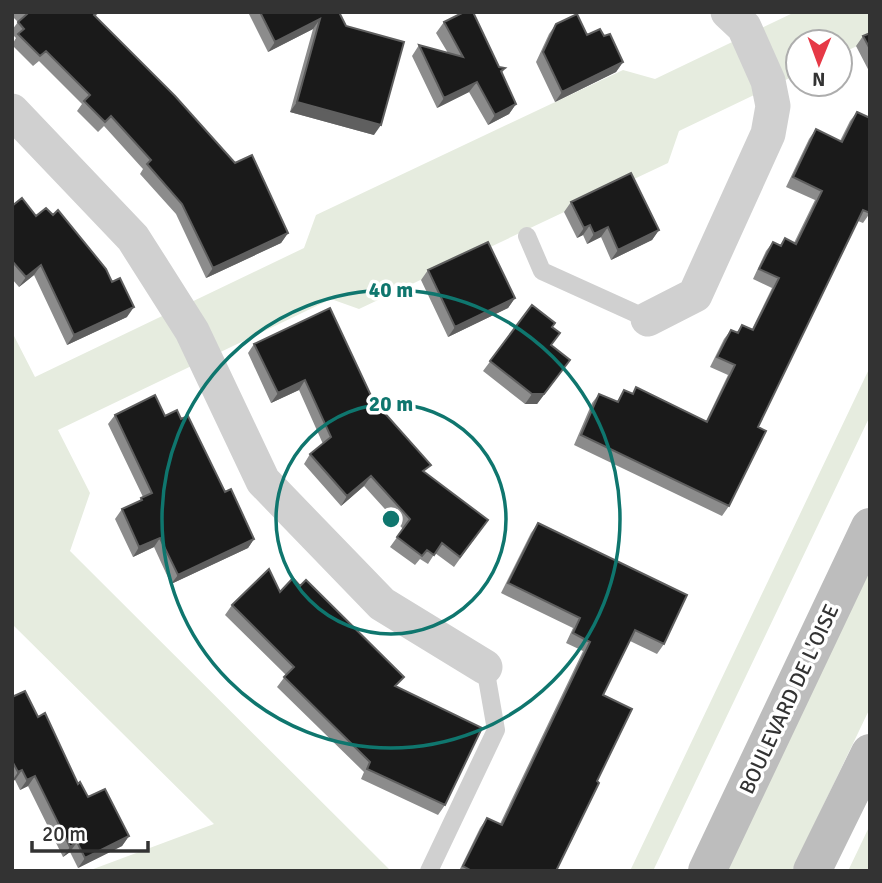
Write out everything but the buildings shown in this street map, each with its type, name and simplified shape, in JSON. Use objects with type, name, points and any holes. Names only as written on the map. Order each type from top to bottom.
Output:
[{"type":"main road","name":"BOULEVARD DE L'OISE","points":[[707,871],[870,527]]},
{"type":"main road","points":[[812,871],[870,753]]},
{"type":"street","points":[[648,319],[695,295],[768,134],[773,106],[768,81],[744,26],[728,12]]},
{"type":"street","points":[[12,111],[133,238],[192,331],[263,481],[383,604],[485,667]]},
{"type":"lane","points":[[527,236],[542,271],[648,319]]},
{"type":"lane","points":[[429,871],[496,730],[485,667]]},
{"type":"shaded area","points":[[795,12],[870,12],[870,40],[854,47],[854,28],[784,28],[784,81],[679,131],[668,163],[359,309],[331,299],[58,430],[90,493],[70,551],[391,871],[88,871],[214,824],[12,624],[12,332],[35,377],[304,248],[316,215],[623,70],[655,79]]},
{"type":"shaded area","points":[[870,367],[870,416],[653,871],[630,871]]},
{"type":"shaded area","points":[[870,564],[870,708],[792,871],[724,871]]},
{"type":"shaded area","points":[[870,825],[870,871],[848,871]]}]
